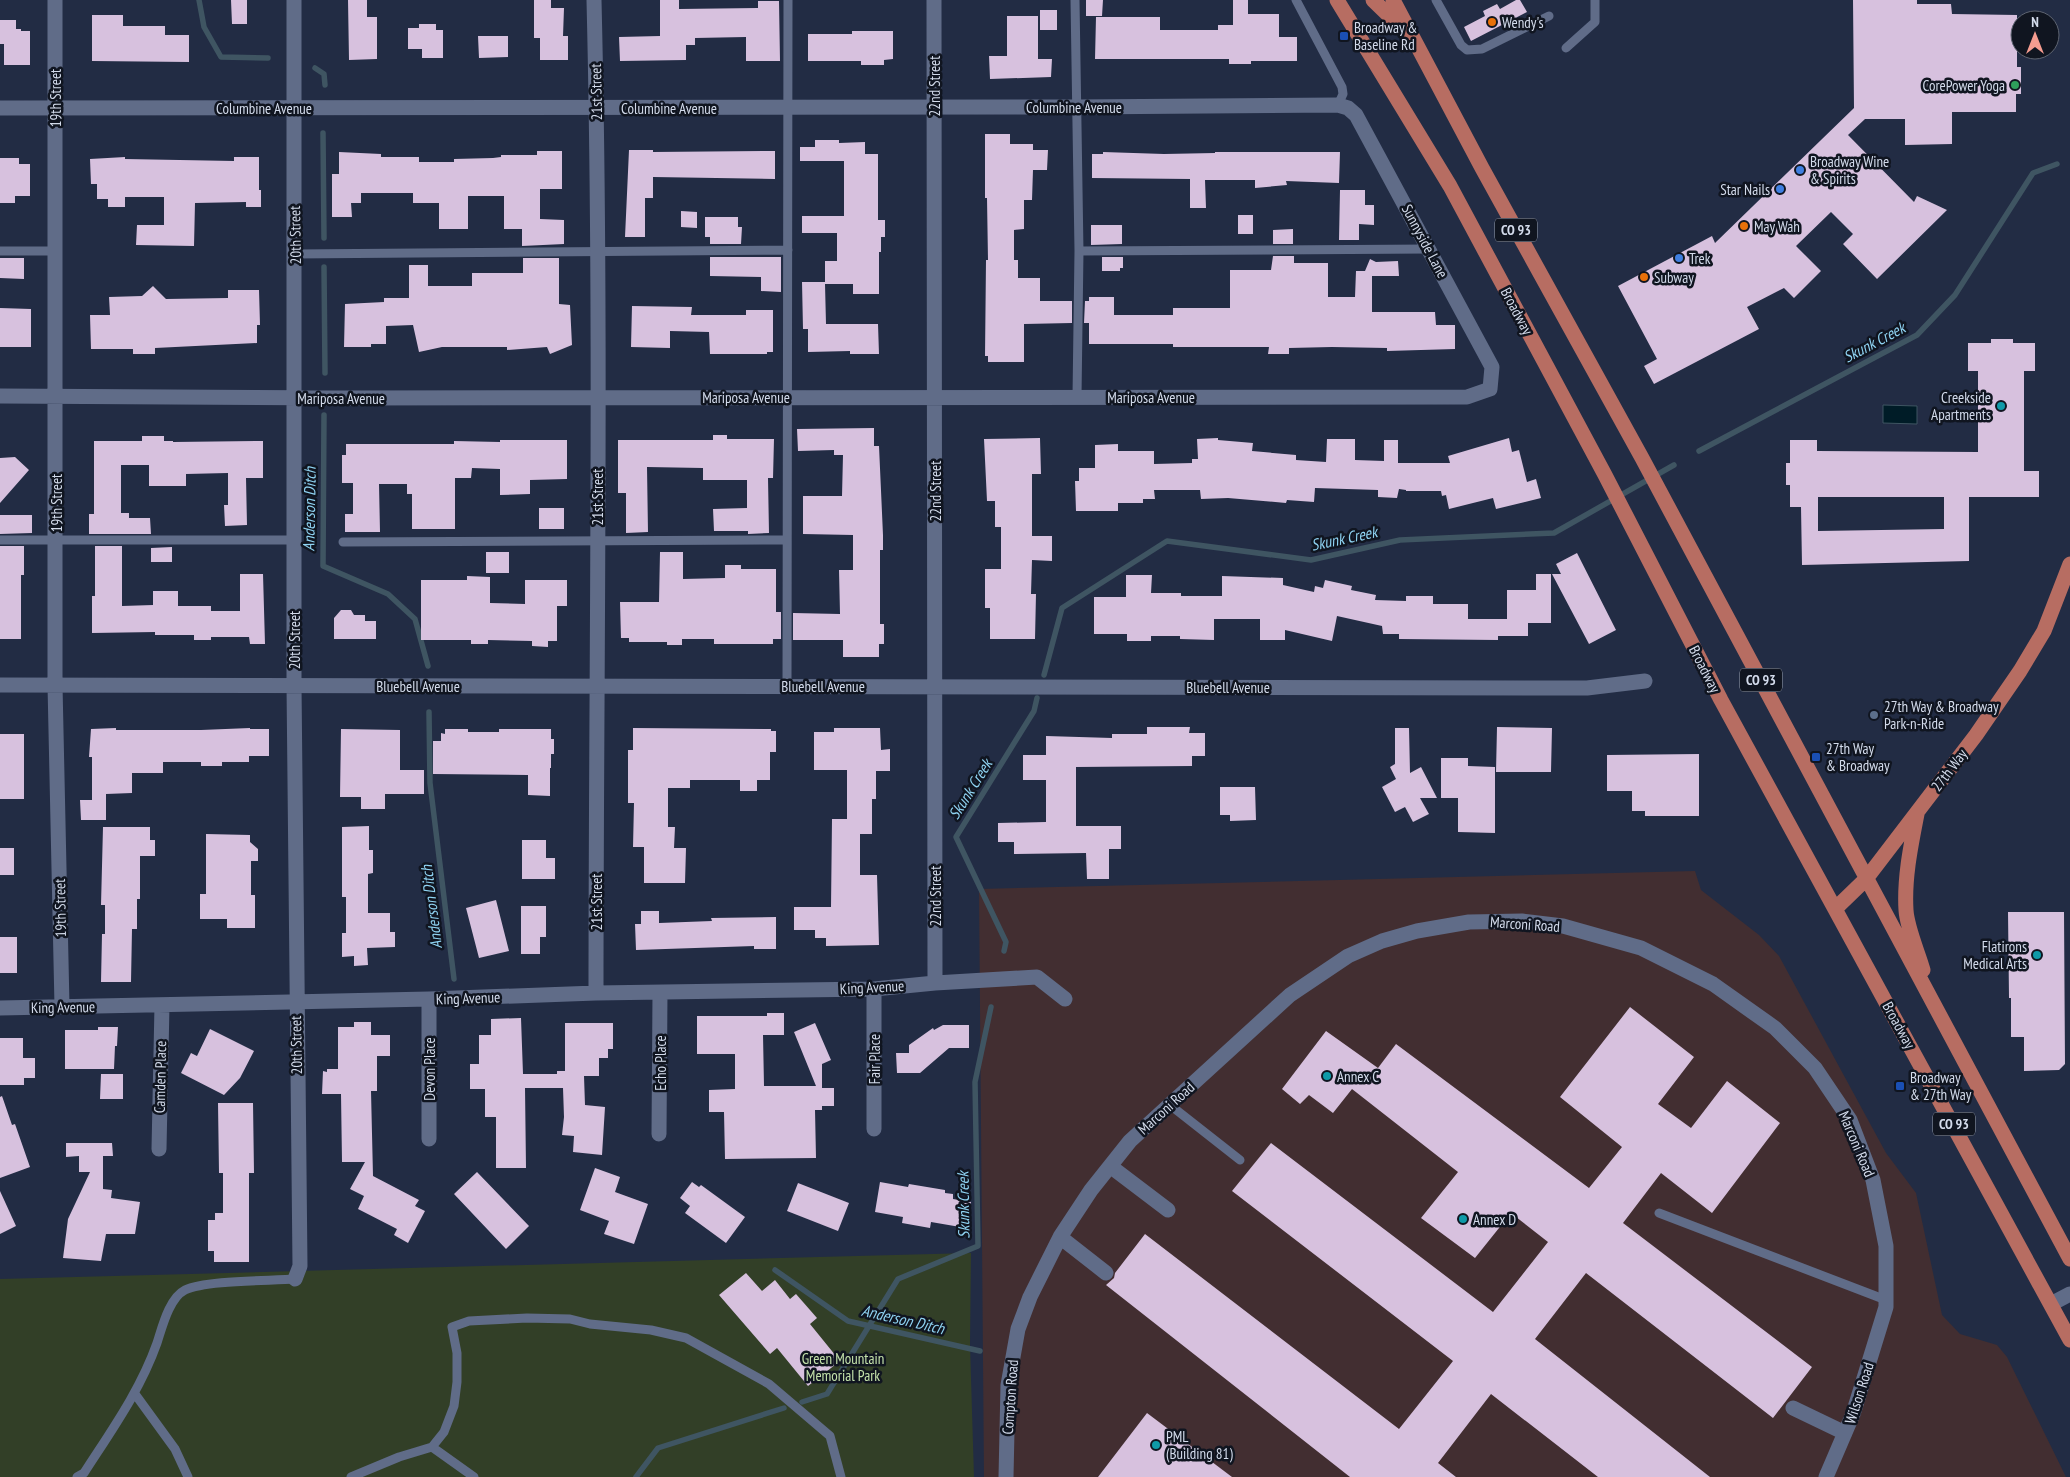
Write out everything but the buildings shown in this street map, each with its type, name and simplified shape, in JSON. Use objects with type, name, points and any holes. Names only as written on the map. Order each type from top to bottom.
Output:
[{"type":"main road","name":"Broadway","points":[[1337,0],[1450,186],[1605,475],[1721,700],[2070,1340]]},
{"type":"main road","points":[[1373,0],[1412,38]]},
{"type":"main road","name":"CO 93","points":[[1394,0],[1412,38],[1482,168],[1642,458],[1866,879],[1931,995],[2070,1260]]},
{"type":"main road","name":"27th Way","points":[[1835,909],[1866,879],[1976,736],[2020,671],[2044,631],[2070,564]]},
{"type":"main road","points":[[1918,811],[1909,856],[1906,912],[1931,995]]},
{"type":"street","name":"19th Street","points":[[55,0],[55,685],[62,1006]]},
{"type":"street","name":"20th Street","points":[[294,0],[294,685],[300,1268],[295,1279]]},
{"type":"street","name":"21st Street","points":[[594,0],[597,253],[596,993]]},
{"type":"street","name":"22nd Street","points":[[934,0],[935,983]]},
{"type":"street","name":"Columbine Avenue","points":[[0,108],[1338,105]]},
{"type":"street","name":"Sunnyside Lane","points":[[1338,105],[1348,108],[1356,115],[1429,249],[1492,367],[1490,389]]},
{"type":"street","name":"Mariposa Avenue","points":[[0,396],[295,398],[1466,397],[1490,389]]},
{"type":"street","name":"Bluebell Avenue","points":[[0,685],[1587,688],[1645,681]]},
{"type":"street","name":"Marconi Road","points":[[1060,1236],[1091,1190],[1130,1141],[1290,994],[1348,956],[1382,941],[1416,931],[1469,922],[1522,921],[1563,926],[1641,948],[1713,984],[1775,1028],[1815,1068],[1850,1120],[1873,1180],[1886,1246],[1886,1304]]},
{"type":"street","name":"King Avenue","points":[[0,1008],[429,999],[596,993],[874,989],[935,983],[1037,978],[1065,999]]},
{"type":"street","name":"Fair Place","points":[[874,989],[874,1128]]},
{"type":"street","name":"Echo Place","points":[[659,1134],[660,993]]},
{"type":"street","name":"Devon Place","points":[[429,999],[429,1139]]},
{"type":"street","name":"Camden Place","points":[[159,1149],[162,1005]]},
{"type":"street","points":[[1110,1166],[1168,1210]]},
{"type":"street","points":[[1060,1236],[1106,1272]]},
{"type":"street","name":"Compton Road","points":[[1006,1477],[1008,1385],[1012,1352],[1030,1297],[1060,1236]]},
{"type":"street","points":[[2050,1304],[2070,1294]]},
{"type":"street","name":"Wilson Road","points":[[1826,1477],[1853,1414],[1886,1304]]},
{"type":"street","points":[[1792,1408],[1845,1433]]},
{"type":"lane","points":[[787,686],[786,540],[789,397],[788,0]]},
{"type":"lane","points":[[1075,0],[1078,251],[1077,397]]},
{"type":"lane","points":[[1296,0],[1342,87],[1343,94],[1338,105]]},
{"type":"lane","points":[[1436,0],[1461,45],[1467,50],[1482,49],[1549,16]]},
{"type":"lane","points":[[1566,48],[1595,22],[1595,0]]},
{"type":"lane","points":[[1078,251],[1429,249]]},
{"type":"lane","points":[[295,254],[788,250]]},
{"type":"lane","points":[[0,251],[56,251]]},
{"type":"lane","points":[[0,540],[295,540]]},
{"type":"lane","points":[[343,542],[786,540]]},
{"type":"lane","points":[[1170,1105],[1240,1160]]},
{"type":"lane","points":[[1658,1213],[1886,1304]]},
{"type":"lane","points":[[77,1477],[84,1473],[134,1394],[151,1360],[169,1307],[183,1291],[203,1285],[295,1279]]},
{"type":"lane","points":[[351,1477],[399,1457],[432,1447],[444,1432],[454,1406],[457,1353],[452,1327],[470,1321],[527,1318],[570,1319],[590,1324],[651,1330],[686,1338],[769,1384],[830,1436],[842,1477]]},
{"type":"lane","points":[[134,1394],[175,1449],[188,1477]]},
{"type":"lane","points":[[432,1447],[474,1477]]},
{"type":"shaded area","points":[[1695,871],[1701,890],[1759,935],[1779,956],[1886,1153],[1916,1193],[1942,1315],[1960,1334],[1997,1345],[2007,1357],[2066,1477],[984,1477],[979,889]]},
{"type":"green space","name":"Green Mountain Memorial Park","points":[[971,1253],[970,1345],[974,1477],[0,1477],[0,1279]]},
{"type":"water","points":[[1883,405],[1917,406],[1917,424],[1883,423]]},
{"type":"waterway","name":"Anderson Ditch","points":[[199,0],[204,27],[221,57],[268,58]]},
{"type":"waterway","name":"Anderson Ditch","points":[[315,68],[324,74],[325,85]]},
{"type":"waterway","name":"Anderson Ditch","points":[[323,133],[324,238]]},
{"type":"waterway","name":"Skunk Creek","points":[[1699,451],[1917,335],[1955,295],[2033,173],[2057,164]]},
{"type":"waterway","name":"Anderson Ditch","points":[[324,267],[325,373]]},
{"type":"waterway","name":"Anderson Ditch","points":[[324,415],[323,566],[388,594],[415,619],[428,666]]},
{"type":"waterway","name":"Skunk Creek","points":[[1044,675],[1062,608],[1167,541],[1311,560],[1400,540],[1554,533],[1674,465]]},
{"type":"waterway","name":"Skunk Creek","points":[[1004,951],[1006,942],[956,837],[1034,711],[1037,698]]},
{"type":"waterway","name":"Anderson Ditch","points":[[429,712],[430,783],[454,979]]},
{"type":"waterway","name":"Skunk Creek","points":[[802,1402],[827,1394],[898,1279],[978,1246],[975,1082],[991,1007]]},
{"type":"waterway","name":"Skunk Creek","points":[[775,1270],[848,1321],[980,1351]]},
{"type":"waterway","name":"Skunk Creek","points":[[636,1477],[658,1448],[784,1408]]},
{"type":"place","name":"Wendy's","points":[[1492,22]]},
{"type":"place","name":"Broadway & Baseline Rd","points":[[1344,36]]},
{"type":"place","name":"CorePower Yoga","points":[[2015,85]]},
{"type":"place","name":"Broadway Wine & Spirits","points":[[1800,170]]},
{"type":"place","name":"Star Nails","points":[[1780,189]]},
{"type":"place","name":"May Wah","points":[[1744,226]]},
{"type":"place","name":"Trek","points":[[1679,258]]},
{"type":"place","name":"Subway","points":[[1644,277]]},
{"type":"place","name":"Creekside Apartments","points":[[2001,406]]},
{"type":"place","name":"27th Way & Broadway Park-n-Ride","points":[[1874,715]]},
{"type":"place","name":"27th Way & Broadway","points":[[1816,757]]},
{"type":"place","name":"Flatirons Medical Arts","points":[[2037,955]]},
{"type":"place","name":"Annex C","points":[[1327,1076]]},
{"type":"place","name":"Broadway & 27th Way","points":[[1900,1086]]},
{"type":"place","name":"Annex D","points":[[1463,1219]]},
{"type":"place","name":"PML (Building 81)","points":[[1156,1445]]}]
